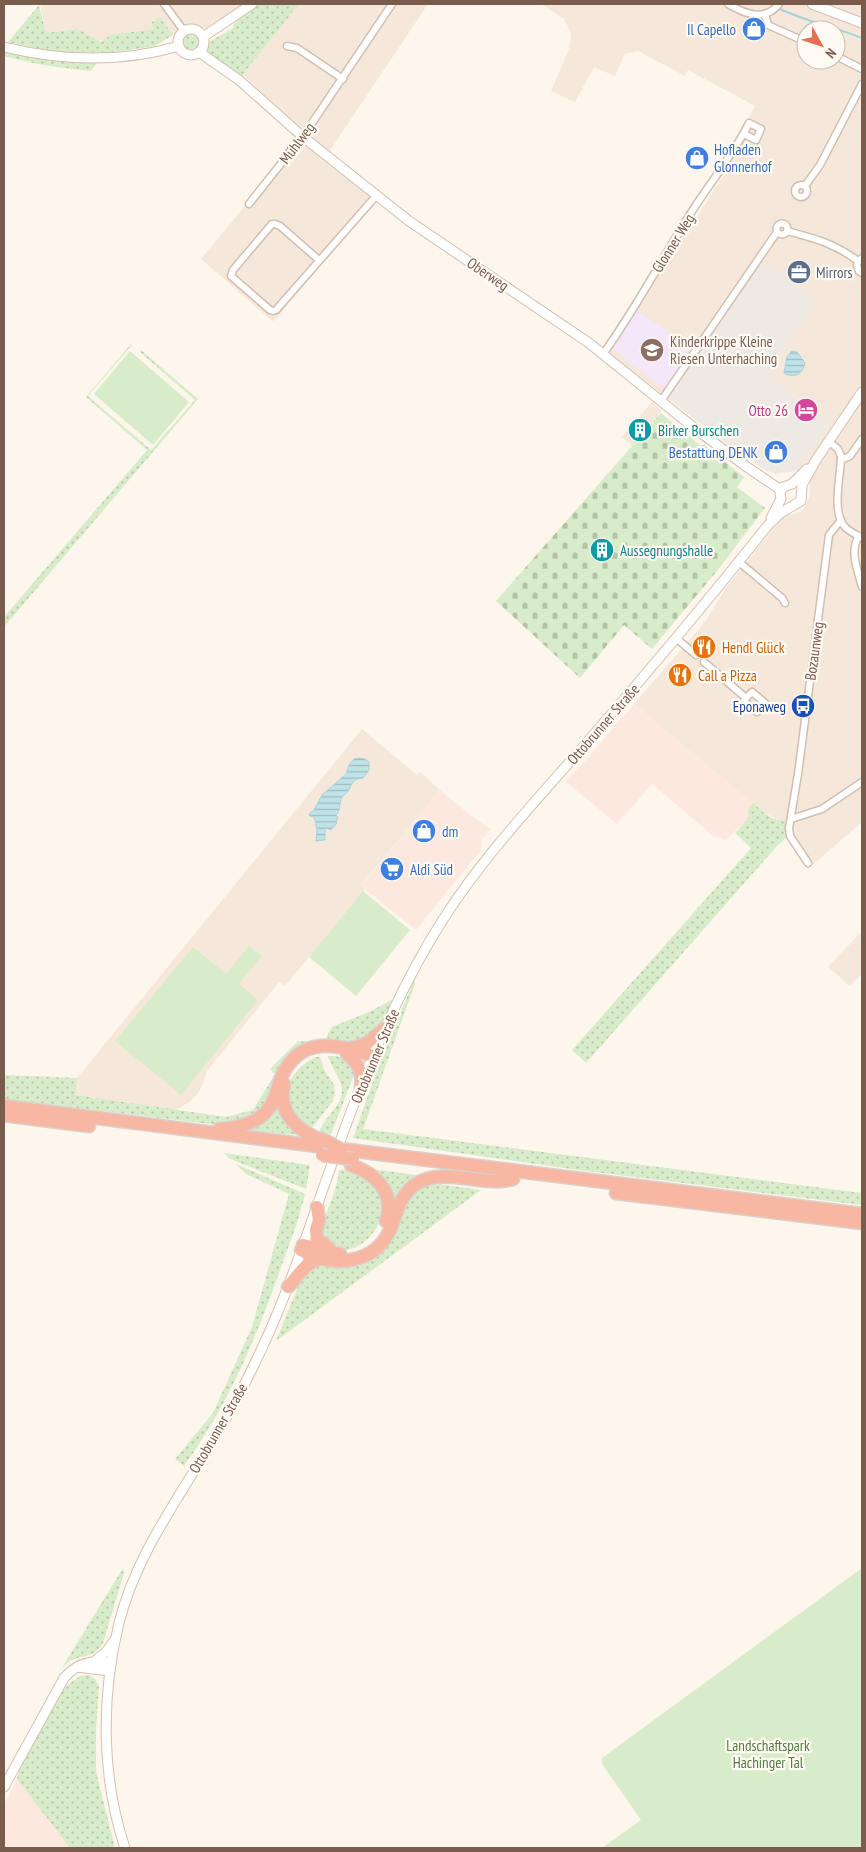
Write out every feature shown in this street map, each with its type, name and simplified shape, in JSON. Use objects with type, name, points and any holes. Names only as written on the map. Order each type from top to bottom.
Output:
[{"type":"highway","points":[[321,1152],[289,1117],[284,1104],[283,1088],[290,1072],[307,1054],[328,1049],[349,1051],[360,1048],[369,1043],[385,1028]]},
{"type":"highway","points":[[181,1130],[226,1129],[259,1118],[271,1105],[282,1077],[298,1054],[313,1046],[325,1044],[372,1060]]},
{"type":"highway","points":[[349,1051],[360,1071],[360,1087]]},
{"type":"highway","points":[[4,1106],[181,1130],[353,1158],[513,1180],[862,1223]]},
{"type":"highway","points":[[4,1115],[321,1152],[340,1149],[353,1158],[380,1183],[388,1198],[390,1207],[384,1226],[375,1242],[353,1254],[338,1254],[302,1248]]},
{"type":"highway","points":[[353,1158],[862,1214]]},
{"type":"highway","points":[[288,1287],[309,1262],[318,1259],[350,1261],[359,1259],[376,1249],[389,1231],[396,1210],[406,1193],[415,1185],[427,1179],[450,1177],[495,1182],[513,1180]]},
{"type":"highway","points":[[317,1207],[319,1220],[316,1230],[317,1239],[338,1254]]},
{"type":"highway","points":[[302,1248],[318,1259]]},
{"type":"main road","points":[[203,37],[252,4]]},
{"type":"main road","points":[[812,4],[862,23]]},
{"type":"main road","points":[[195,30],[203,37],[204,44],[199,52],[195,54],[187,54],[179,46],[179,38],[184,31],[195,30]]},
{"type":"main road","points":[[4,47],[45,56],[88,59],[135,56],[179,46]]},
{"type":"main road","name":"Oberweg","points":[[199,52],[239,80],[302,136],[376,196],[444,246],[565,325],[781,494]]},
{"type":"main road","name":"Ottobrunner Straße","points":[[125,1848],[112,1799],[107,1764],[108,1693],[116,1638],[124,1604],[145,1553],[168,1511],[236,1402],[288,1287],[360,1087],[404,989],[440,925],[490,854],[677,639],[769,524],[782,512],[801,501],[802,485],[816,460],[862,392]]},
{"type":"main road","name":"Ottobrunner Straße","points":[[769,524],[786,485],[792,484],[816,460]]},
{"type":"main road","points":[[792,484],[798,486],[802,492]]},
{"type":"main road","points":[[781,494],[785,504],[792,506]]},
{"type":"main road","points":[[4,1787],[59,1684],[68,1672],[84,1663],[96,1660],[106,1652],[116,1638]]},
{"type":"main road","points":[[96,1660],[111,1667]]},
{"type":"main road","points":[[77,1667],[111,1667]]},
{"type":"street","points":[[164,4],[184,31]]},
{"type":"street","points":[[169,10],[175,4]]},
{"type":"street","name":"Mühlweg","points":[[249,204],[343,79],[392,4]]},
{"type":"street","points":[[728,4],[757,15],[765,14],[776,7]]},
{"type":"street","points":[[765,14],[768,25],[796,38]]},
{"type":"street","points":[[287,46],[297,48],[343,79]]},
{"type":"street","points":[[846,61],[862,68]]},
{"type":"street","points":[[805,186],[820,165],[862,84]]},
{"type":"street","name":"Glonner Weg","points":[[603,354],[636,305],[690,215],[744,134]]},
{"type":"street","points":[[319,260],[280,226],[272,224],[233,270],[232,276],[273,311],[276,310],[376,196]]},
{"type":"street","points":[[661,401],[777,232],[777,227],[781,224],[786,226],[787,231],[824,240],[860,260],[858,269],[862,273]]},
{"type":"street","points":[[841,460],[850,456],[862,439]]},
{"type":"street","points":[[828,442],[838,449],[841,460],[838,497],[841,520],[844,527],[860,537],[855,542],[854,554],[862,587]]},
{"type":"street","name":"Bozaunweg","points":[[808,863],[790,836],[791,819],[829,535],[841,520]]},
{"type":"street","points":[[739,562],[782,598],[785,603]]},
{"type":"street","points":[[677,639],[696,655]]},
{"type":"street","points":[[704,662],[746,698]]},
{"type":"street","points":[[791,819],[822,808],[862,782]]},
{"type":"shaded area","points":[[40,4],[246,4],[207,28],[189,25],[176,35],[173,35],[160,17],[153,29],[110,35],[103,42],[78,29],[46,33]]},
{"type":"shaded area","points":[[299,4],[428,4],[329,152],[300,129],[243,75]]},
{"type":"shaded area","points":[[541,4],[862,4],[862,822],[808,869],[787,837],[786,821],[781,821],[763,812],[634,704],[705,622],[726,588],[776,525],[785,516],[800,512],[805,507],[810,495],[810,479],[797,471],[831,421],[765,377],[662,394],[610,354],[610,350],[741,149],[735,144],[755,106],[688,70],[685,76],[638,51],[625,54],[615,76],[594,67],[575,102],[551,91],[569,49],[571,33],[564,19]]},
{"type":"shaded area","points":[[295,139],[302,139],[371,196],[374,202],[275,320],[272,321],[201,259],[273,172]]},
{"type":"shaded area","points":[[756,256],[817,301],[765,377],[832,421],[797,471],[775,474],[765,470],[662,394]]},
{"type":"shaded area","name":"Kinderkrippe Kleine Riesen Unterhaching","points":[[636,311],[692,348],[665,388],[625,360],[626,358],[613,349]]},
{"type":"shaded area","points":[[652,402],[662,411],[632,446],[622,437]]},
{"type":"shaded area","points":[[634,704],[753,803],[747,811],[750,817],[726,840],[712,835],[652,784],[617,824],[565,781],[586,760]]},
{"type":"shaded area","points":[[362,729],[417,775],[420,772],[440,790],[361,885],[365,889],[285,986],[279,982],[207,1071],[197,1095],[188,1103],[176,1110],[76,1095],[77,1078]]},
{"type":"shaded area","points":[[440,790],[474,818],[491,829],[482,839],[481,850],[416,930],[361,886]]},
{"type":"shaded area","points":[[862,931],[862,974],[850,986],[828,967]]},
{"type":"shaded area","points":[[17,1779],[70,1848],[4,1848],[4,1805]]},
{"type":"green space","points":[[258,4],[299,4],[241,77],[210,54],[206,48],[207,43],[233,28],[234,23]]},
{"type":"green space","points":[[39,5],[46,33],[78,29],[102,42],[110,35],[153,29],[152,22],[160,17],[173,35],[155,46],[110,53],[54,52],[8,42]]},
{"type":"green space","points":[[187,33],[195,33],[200,38],[198,49],[187,51],[182,46],[182,38]]},
{"type":"green space","points":[[4,50],[66,61],[97,63],[91,71],[58,67],[4,56]]},
{"type":"green space","points":[[131,344],[88,396],[151,450],[195,400],[140,352],[141,350],[198,399],[4,627],[4,617],[147,450],[86,397]]},
{"type":"green space","points":[[130,351],[189,402],[153,445],[94,394]]},
{"type":"green space","points":[[661,413],[700,445],[704,445],[744,477],[737,487],[765,508],[721,566],[652,649],[624,625],[580,678],[496,601]]},
{"type":"green space","points":[[753,803],[772,818],[786,821],[787,837],[586,1063],[572,1050],[751,848],[735,833],[749,817],[747,811]]},
{"type":"green space","points":[[363,891],[410,930],[356,996],[309,957]]},
{"type":"green space","points":[[249,946],[262,956],[239,984],[258,1000],[181,1095],[115,1041],[193,947],[226,974]]},
{"type":"green space","points":[[415,978],[415,984],[363,1129],[862,1193],[862,1205],[578,1170],[353,1138],[380,1062]]},
{"type":"green space","points":[[393,999],[381,1025],[357,1044],[327,1041],[328,1033],[332,1027],[371,1011]]},
{"type":"green space","points":[[298,1041],[317,1042],[304,1049],[265,1111],[226,1126],[12,1100],[11,1102],[4,1101],[4,1075],[77,1078],[76,1095],[226,1117],[253,1110],[275,1074],[270,1069]]},
{"type":"green space","points":[[328,1056],[347,1059],[352,1065],[354,1075],[331,1134],[323,1135],[319,1132],[338,1104],[342,1091],[340,1081]]},
{"type":"green space","points":[[316,1057],[320,1057],[324,1069],[334,1085],[335,1093],[333,1101],[310,1130],[293,1114],[287,1097],[288,1088],[295,1073],[301,1066]]},
{"type":"green space","points":[[279,1101],[298,1135],[247,1130]]},
{"type":"green space","points":[[224,1153],[310,1165],[306,1189],[230,1159]]},
{"type":"green space","points":[[236,1164],[305,1194],[271,1296],[239,1372],[214,1420],[184,1466],[175,1459],[213,1413],[252,1327],[289,1194],[246,1174]]},
{"type":"green space","points":[[348,1169],[363,1177],[372,1185],[380,1196],[382,1209],[376,1229],[369,1237],[361,1244],[343,1250],[333,1247],[320,1237],[336,1187],[339,1170]]},
{"type":"green space","points":[[370,1169],[425,1176],[394,1207]]},
{"type":"green space","points":[[439,1184],[481,1190],[276,1341],[302,1277],[312,1265],[371,1257],[398,1212],[411,1195],[422,1188]]},
{"type":"green space","points":[[123,1568],[124,1573],[103,1643],[94,1653],[71,1661],[60,1671]]},
{"type":"green space","name":"Landschaftspark Hachinger Tal","points":[[862,1568],[862,1848],[602,1848],[641,1820],[602,1764],[602,1758]]},
{"type":"green space","points":[[89,1675],[96,1680],[99,1687],[96,1771],[115,1848],[70,1848],[17,1779],[21,1762],[58,1695],[80,1676]]},
{"type":"water","points":[[792,351],[797,352],[805,363],[800,373],[791,376],[784,373],[787,357]]},
{"type":"water","points":[[359,758],[369,762],[369,770],[363,778],[354,781],[340,801],[339,810],[336,815],[338,818],[337,823],[331,830],[325,828],[325,840],[316,841],[317,829],[314,817],[309,814],[314,810],[322,795],[346,774],[349,765],[354,759]]},
{"type":"waterway","points":[[778,8],[798,17],[862,38]]},
{"type":"place","name":"Il Capello","points":[[754,29]]},
{"type":"place","name":"Hofladen Glonnerhof","points":[[697,158]]},
{"type":"place","name":"Mirrors","points":[[799,272]]},
{"type":"place","name":"Kinderkrippe Kleine Riesen Unterhaching","points":[[652,350]]},
{"type":"place","name":"Otto 26","points":[[806,410]]},
{"type":"place","name":"Birker Burschen","points":[[640,430]]},
{"type":"place","name":"Bestattung DENK","points":[[776,452]]},
{"type":"place","name":"Aussegnungshalle","points":[[602,550]]},
{"type":"place","name":"Hendl Glück","points":[[704,647]]},
{"type":"place","name":"Call a Pizza","points":[[680,675]]},
{"type":"place","name":"Eponaweg","points":[[803,706]]},
{"type":"place","name":"dm","points":[[424,831]]},
{"type":"place","name":"Aldi Süd","points":[[392,869]]}]
